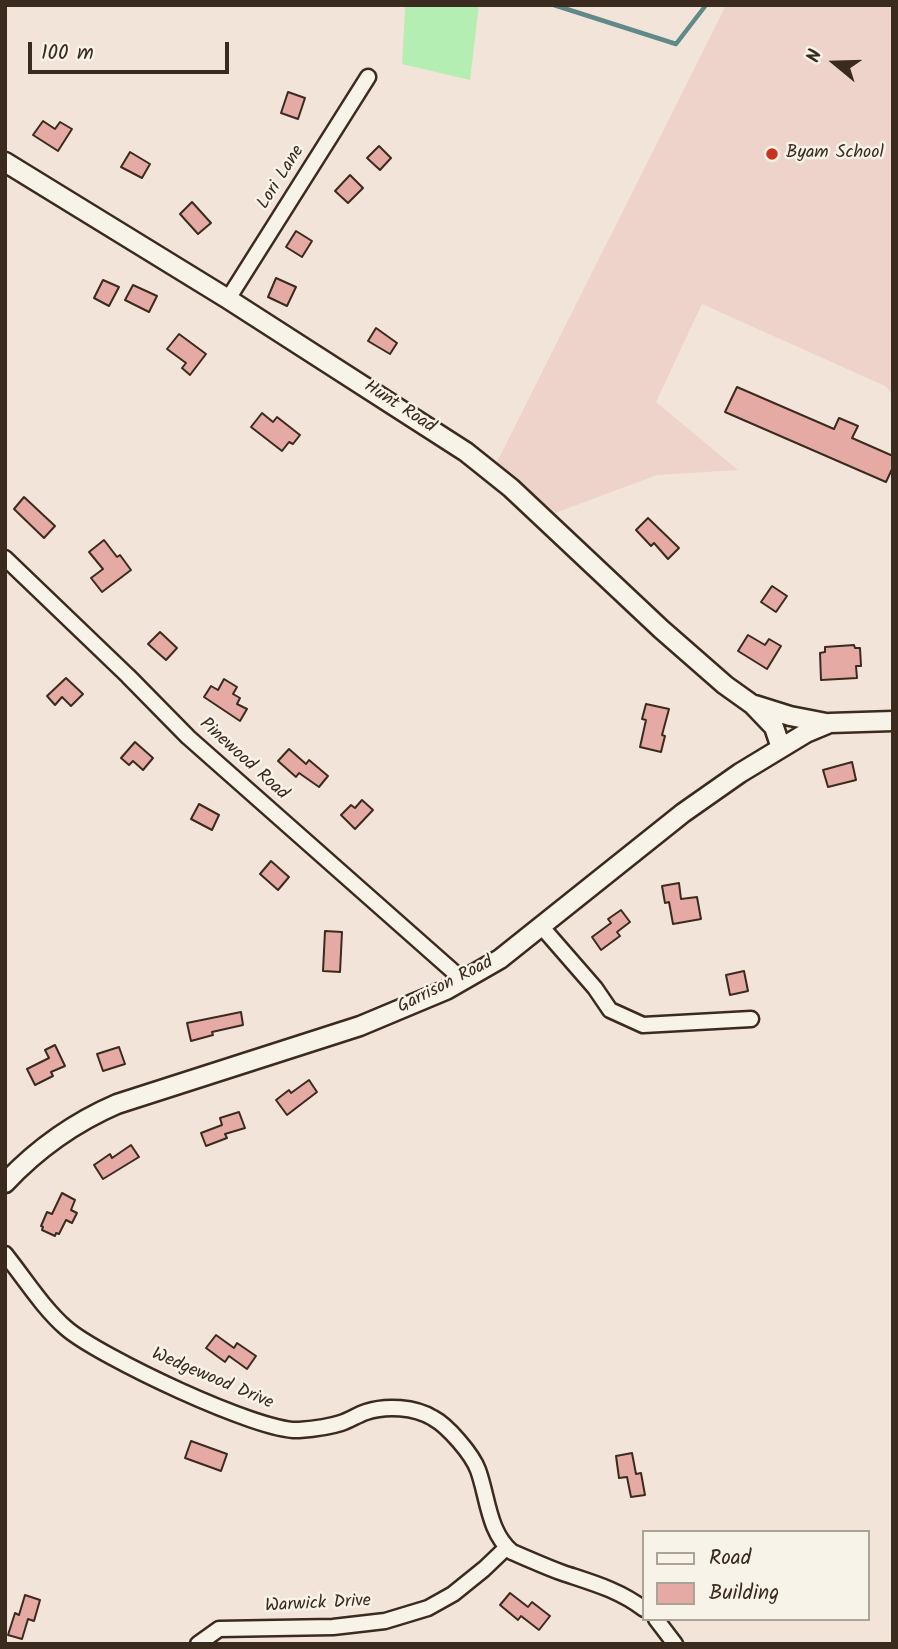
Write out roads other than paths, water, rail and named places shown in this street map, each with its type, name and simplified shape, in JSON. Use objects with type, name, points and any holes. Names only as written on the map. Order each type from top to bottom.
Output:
[{"type":"street","name":"Lori Lane","points":[[228,299],[369,77]]},
{"type":"street","name":"Hunt Road","points":[[5,162],[228,299],[466,452],[511,488],[661,629],[725,685],[753,705],[774,727],[781,748]]},
{"type":"street","name":"Pinewood Road","points":[[5,558],[188,737],[464,981]]},
{"type":"street","name":"Hunt Road","points":[[753,705],[790,716],[830,723]]},
{"type":"street","name":"Garrison Road","points":[[5,1183],[41,1149],[89,1116],[117,1104],[360,1026],[464,981],[500,958],[683,813],[781,748],[830,723],[893,721]]},
{"type":"street","points":[[541,926],[595,988],[610,1010],[643,1025],[751,1019]]},
{"type":"street","name":"Wedgewood Drive","points":[[5,1254],[67,1329],[99,1350],[184,1392],[247,1418],[269,1426],[297,1430],[340,1423],[368,1411],[406,1408],[433,1418],[457,1438],[477,1468],[485,1501],[506,1548]]},
{"type":"street","points":[[506,1548],[561,1573],[601,1584],[621,1593],[642,1608]]},
{"type":"street","name":"Warwick Drive","points":[[198,1644],[219,1629],[333,1627],[385,1621],[428,1608],[453,1594],[506,1548]]},
{"type":"street","points":[[658,1621],[675,1644]]},
{"type":"waterway","points":[[554,5],[676,44],[706,5]]},
{"type":"place","name":"Byam School","points":[[772,154]]}]
